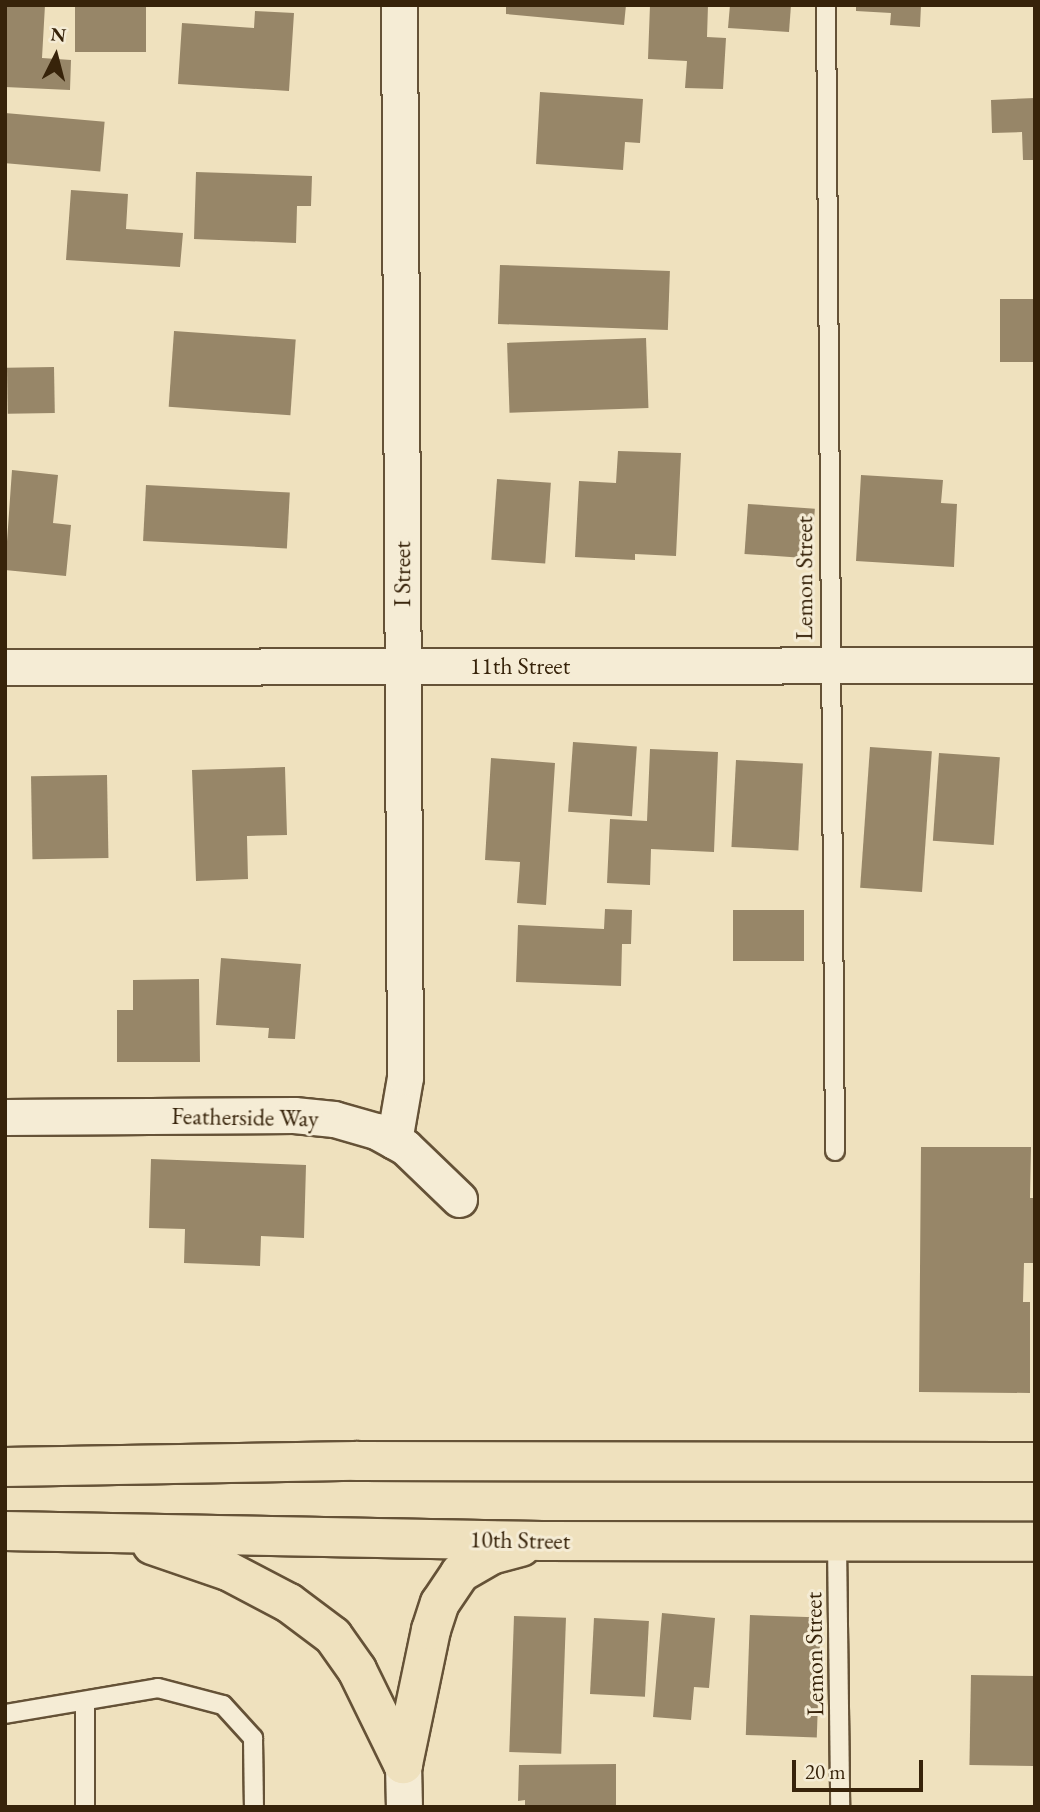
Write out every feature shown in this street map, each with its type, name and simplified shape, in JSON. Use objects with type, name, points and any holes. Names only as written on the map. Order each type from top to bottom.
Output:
[{"type":"highway","points":[[5,1467],[343,1461],[1035,1462]]},
{"type":"highway","name":"10th Street","points":[[5,1531],[542,1541],[1035,1542]]},
{"type":"highway","points":[[117,1533],[228,1571],[289,1602],[333,1636],[357,1670],[403,1764]]},
{"type":"highway","points":[[403,1764],[431,1630],[440,1603],[460,1573],[491,1555],[542,1541]]},
{"type":"street","name":"I Street","points":[[394,1141],[405,1077],[399,5]]},
{"type":"street","name":"11th Street","points":[[5,667],[1035,665]]},
{"type":"street","name":"Featherside Way","points":[[5,1117],[294,1115],[334,1119],[376,1131],[394,1141],[425,1164],[459,1199]]},
{"type":"street","points":[[403,1764],[404,1807]]},
{"type":"lane","name":"Lemon Street","points":[[826,5],[829,667],[835,1151]]},
{"type":"lane","name":"Lemon Street","points":[[837,1543],[840,1807]]},
{"type":"lane","points":[[5,1714],[158,1688],[223,1705],[253,1738],[254,1807]]},
{"type":"lane","points":[[85,1702],[85,1807]]},
{"type":"building","points":[[5,5],[45,5],[42,58],[71,60],[70,90],[5,87]]},
{"type":"building","points":[[75,5],[146,5],[146,52],[75,52]]},
{"type":"building","points":[[506,5],[626,5],[624,25],[506,14]]},
{"type":"building","points":[[650,5],[708,5],[707,37],[726,38],[723,89],[685,88],[687,61],[648,59]]},
{"type":"building","points":[[730,5],[791,5],[789,32],[728,28]]},
{"type":"building","points":[[856,5],[921,5],[920,27],[890,25],[891,13],[856,11]]},
{"type":"building","points":[[255,11],[294,13],[289,91],[178,84],[182,23],[254,28]]},
{"type":"building","points":[[540,92],[643,99],[640,143],[625,142],[623,170],[536,164]]},
{"type":"building","points":[[1035,98],[1035,160],[1023,160],[1022,132],[992,133],[991,100]]},
{"type":"building","points":[[5,113],[105,122],[100,172],[5,163]]},
{"type":"building","points":[[196,172],[312,176],[311,206],[297,206],[296,243],[194,239]]},
{"type":"building","points":[[71,190],[128,194],[126,229],[183,233],[180,267],[66,260]]},
{"type":"building","points":[[500,265],[670,271],[668,330],[498,324]]},
{"type":"building","points":[[1000,299],[1035,299],[1035,362],[1000,362]]},
{"type":"building","points":[[174,331],[296,340],[290,415],[169,407]]},
{"type":"building","points":[[646,338],[648,408],[510,413],[507,343]]},
{"type":"building","points":[[54,367],[55,413],[8,414],[7,368]]},
{"type":"building","points":[[618,451],[681,453],[676,556],[635,554],[635,560],[575,557],[579,481],[616,483]]},
{"type":"building","points":[[12,470],[58,475],[53,523],[71,525],[66,576],[5,570]]},
{"type":"building","points":[[861,475],[943,480],[941,503],[957,504],[954,567],[856,561]]},
{"type":"building","points":[[497,479],[551,483],[545,564],[491,560]]},
{"type":"building","points":[[146,485],[290,493],[287,548],[143,541]]},
{"type":"building","points":[[748,504],[815,509],[811,559],[745,554]]},
{"type":"building","points":[[573,742],[637,746],[632,816],[568,812]]},
{"type":"building","points":[[870,747],[932,751],[922,892],[860,888]]},
{"type":"building","points":[[650,749],[718,752],[714,852],[651,849],[650,885],[607,883],[610,819],[647,821]]},
{"type":"building","points":[[939,753],[1000,757],[994,845],[933,841]]},
{"type":"building","points":[[491,758],[555,763],[546,905],[517,903],[520,862],[485,860]]},
{"type":"building","points":[[736,760],[803,764],[798,850],[731,847]]},
{"type":"building","points":[[285,767],[287,835],[247,836],[248,879],[196,881],[192,770]]},
{"type":"building","points":[[107,775],[108,858],[32,859],[31,776]]},
{"type":"building","points":[[605,909],[632,910],[631,944],[622,944],[621,986],[516,982],[518,925],[604,929]]},
{"type":"building","points":[[733,910],[804,910],[804,961],[733,961]]},
{"type":"building","points":[[221,958],[301,964],[295,1039],[268,1038],[269,1028],[216,1025]]},
{"type":"building","points":[[199,979],[200,1062],[117,1062],[117,1010],[133,1010],[133,980]]},
{"type":"building","points":[[921,1147],[1031,1147],[1030,1198],[1035,1198],[1035,1263],[1024,1263],[1023,1302],[1030,1302],[1030,1393],[919,1392]]},
{"type":"building","points":[[151,1159],[306,1165],[304,1238],[261,1236],[260,1266],[184,1263],[185,1229],[149,1228]]},
{"type":"building","points":[[662,1613],[715,1618],[709,1688],[694,1687],[691,1720],[653,1717]]},
{"type":"building","points":[[750,1615],[821,1617],[817,1737],[746,1735]]},
{"type":"building","points":[[514,1616],[566,1618],[561,1754],[509,1752]]},
{"type":"building","points":[[594,1618],[649,1621],[645,1697],[590,1694]]},
{"type":"building","points":[[971,1675],[1035,1676],[1033,1766],[969,1765]]},
{"type":"building","points":[[616,1764],[616,1807],[525,1807],[525,1800],[518,1801],[519,1765]]}]
